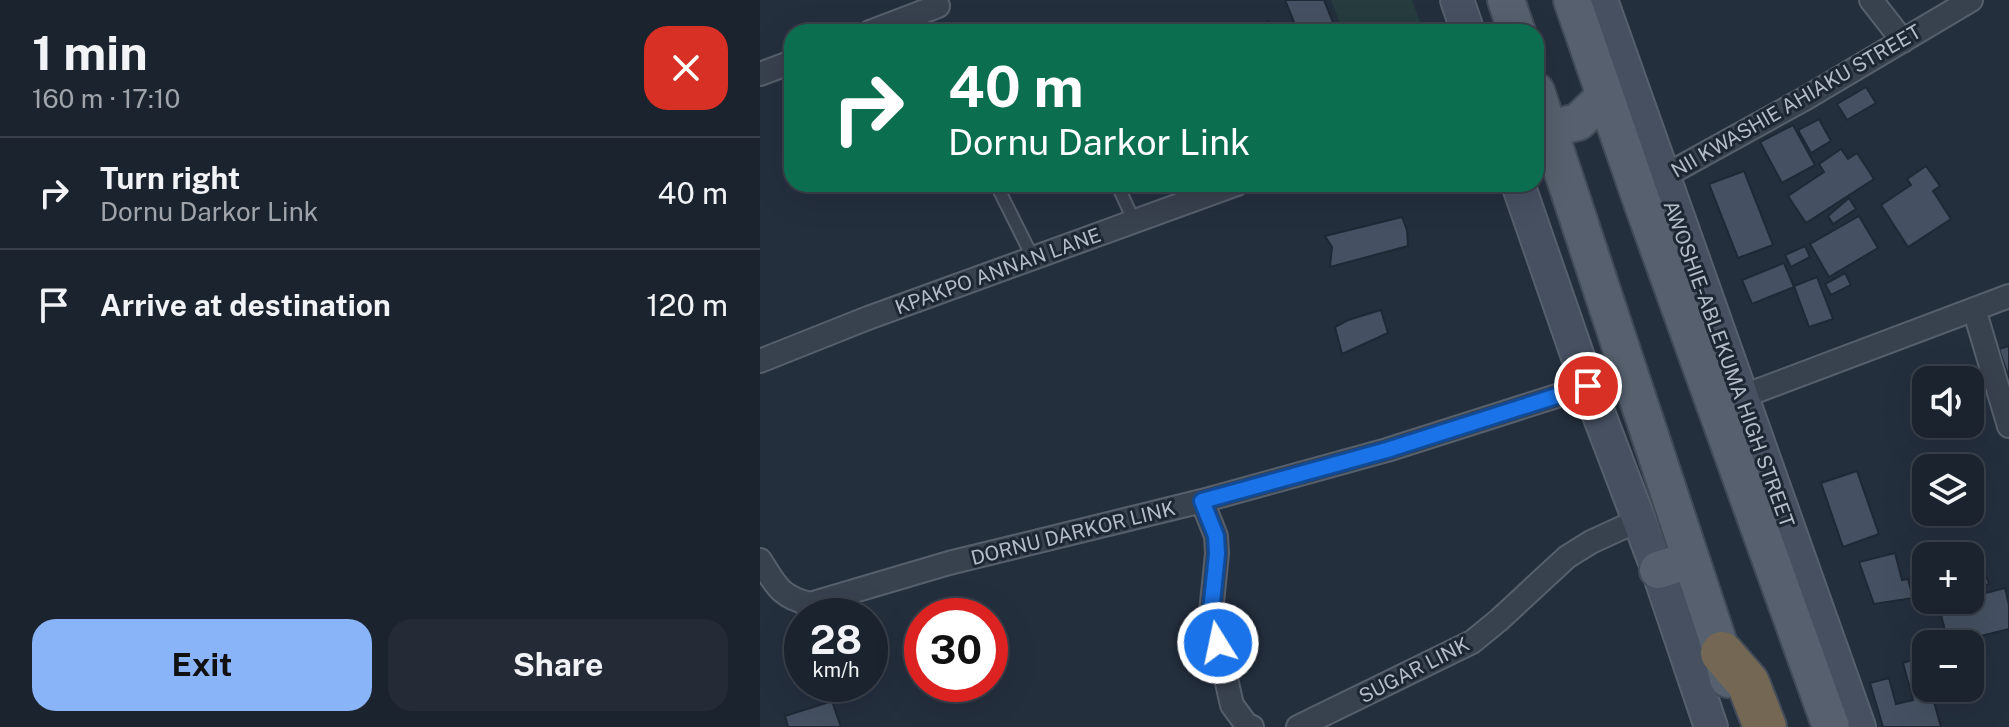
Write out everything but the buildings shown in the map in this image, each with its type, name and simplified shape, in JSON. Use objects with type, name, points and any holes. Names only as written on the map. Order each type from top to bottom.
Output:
[{"type":"highway","points":[[1722,653],[1748,683],[1765,727]]},
{"type":"main road","points":[[1506,0],[1514,24]]},
{"type":"main road","name":"AWOSHIE-ABLEKUMA HIGH STREET","points":[[1572,0],[1831,727]]},
{"type":"main road","points":[[1548,129],[1578,122],[1605,96]]},
{"type":"main road","points":[[1544,116],[1674,565],[1722,653],[1729,685],[1745,727]]},
{"type":"street","points":[[1457,0],[1465,24]]},
{"type":"street","name":"AWOSHIE-ABLEKUMA HIGH STREET","points":[[1601,0],[1859,727]]},
{"type":"street","points":[[1871,0],[1903,41]]},
{"type":"street","name":"NII KWASHIE AHIAKU STREET","points":[[1663,177],[1971,0]]},
{"type":"street","points":[[891,24],[938,6]]},
{"type":"street","points":[[760,74],[784,65]]},
{"type":"street","name":"KPAKPO ANNAN LANE","points":[[760,361],[868,318],[1215,192]]},
{"type":"street","points":[[1521,192],[1588,386],[1639,520],[1674,565],[1711,727]]},
{"type":"street","points":[[1741,397],[2009,296]]},
{"type":"street","points":[[1974,309],[2009,426]]},
{"type":"street","name":"DORNU DARKOR LINK","points":[[760,560],[776,585],[790,598],[810,604],[949,563],[1202,501],[1387,450],[1588,386]]},
{"type":"street","points":[[1202,501],[1216,536],[1211,612],[1232,705],[1246,724],[1252,727]]},
{"type":"street","name":"SUGAR LINK","points":[[1298,727],[1472,642],[1567,557],[1639,520]]},
{"type":"lane","points":[[1000,192],[1033,258]]},
{"type":"lane","points":[[1121,192],[1134,221]]},
{"type":"green space","points":[[1331,0],[1412,0],[1421,24],[1340,24]]},
{"type":"route","points":[[1218,643],[1211,612],[1216,536],[1202,501],[1387,450],[1588,386]]}]
